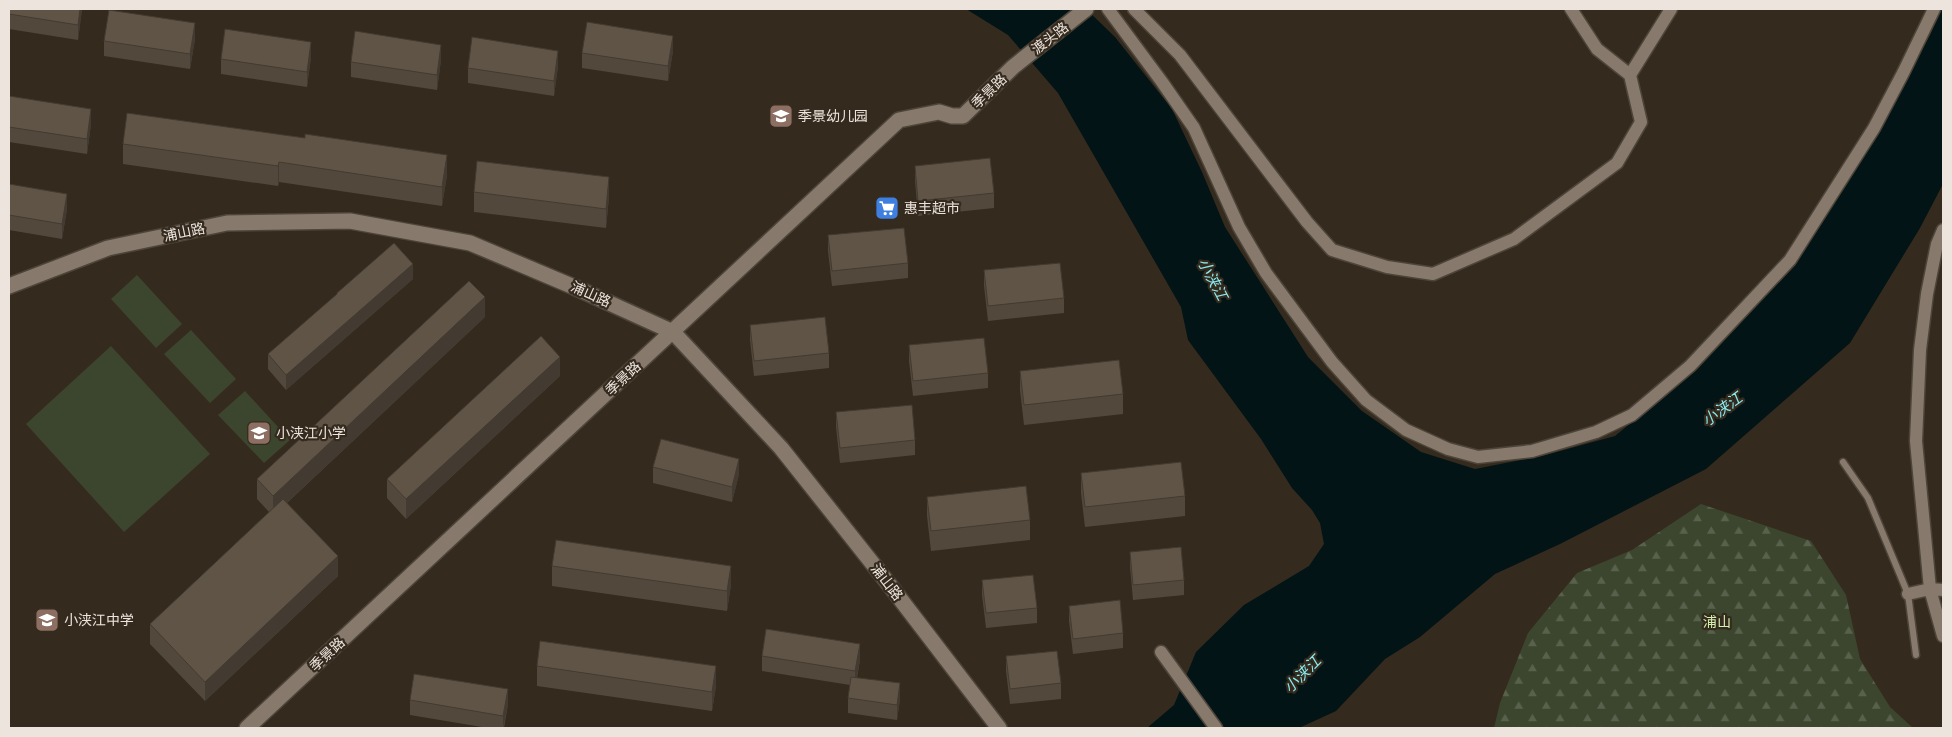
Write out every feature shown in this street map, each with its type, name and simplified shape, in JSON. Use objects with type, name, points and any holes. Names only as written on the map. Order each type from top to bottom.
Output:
[{"type":"street","name":"渡头路","points":[[1013,67],[1086,9]]},
{"type":"street","points":[[1108,9],[1194,128],[1239,226],[1266,273],[1332,362],[1366,400],[1406,430],[1448,449],[1478,457],[1532,451],[1596,432],[1632,415],[1690,366],[1790,260],[1874,128],[1934,9]]},
{"type":"street","points":[[1134,9],[1180,55],[1307,222],[1332,250],[1387,267],[1433,274],[1514,238],[1617,162],[1641,122],[1630,75],[1597,49],[1571,9]]},
{"type":"street","points":[[1630,75],[1670,9]]},
{"type":"street","name":"季景路","points":[[247,728],[899,120],[939,112],[952,116],[964,116],[1013,67]]},
{"type":"street","name":"浦山路","points":[[9,286],[108,248],[227,224],[350,221],[470,243],[574,287],[673,332],[781,448],[999,728]]},
{"type":"street","points":[[1943,230],[1927,294],[1920,350],[1917,432],[1943,636]]},
{"type":"street","points":[[1908,594],[1937,589]]},
{"type":"street","points":[[1161,652],[1175,674],[1216,728]]},
{"type":"lane","points":[[1843,462],[1868,498],[1908,594],[1916,655]]},
{"type":"green space","points":[[137,275],[182,324],[156,348],[111,299]]},
{"type":"green space","points":[[191,330],[236,379],[210,403],[164,354]]},
{"type":"green space","points":[[111,346],[210,454],[124,532],[26,424]]},
{"type":"green space","points":[[245,391],[290,440],[264,463],[218,415]]},
{"type":"green space","name":"浦山","points":[[1701,504],[1811,541],[1846,595],[1860,659],[1890,707],[1913,728],[1494,728],[1500,703],[1528,633],[1577,573],[1632,550]]},
{"type":"water","name":"小浃江","points":[[966,9],[1086,9],[1115,37],[1172,109],[1202,172],[1225,227],[1308,357],[1362,411],[1421,452],[1475,469],[1542,456],[1615,436],[1698,368],[1796,263],[1866,153],[1930,35],[1942,9],[1943,184],[1920,228],[1850,343],[1706,469],[1560,544],[1495,574],[1420,637],[1385,659],[1336,711],[1299,728],[1147,728],[1174,705],[1196,652],[1244,605],[1309,566],[1324,544],[1320,523],[1312,510],[1292,488],[1261,439],[1188,340],[1181,307],[1058,93],[1008,35]]},
{"type":"building","points":[[9,9],[80,9],[78,25],[9,14]]},
{"type":"building","points":[[109,10],[195,23],[190,54],[104,41]]},
{"type":"building","points":[[587,22],[673,36],[668,66],[582,53]]},
{"type":"building","points":[[225,29],[311,42],[307,72],[221,59]]},
{"type":"building","points":[[355,31],[441,45],[437,75],[351,62]]},
{"type":"building","points":[[472,37],[558,51],[554,81],[468,68]]},
{"type":"building","points":[[9,96],[91,109],[87,139],[9,127]]},
{"type":"building","points":[[127,113],[305,138],[305,134],[447,155],[442,187],[279,162],[278,166],[123,144]]},
{"type":"building","points":[[990,158],[994,193],[918,201],[915,166]]},
{"type":"building","points":[[477,161],[609,177],[606,209],[474,192]]},
{"type":"building","points":[[9,184],[67,194],[62,224],[9,215]]},
{"type":"building","points":[[904,228],[908,263],[832,271],[828,235]]},
{"type":"building","points":[[394,243],[413,264],[286,375],[268,354]]},
{"type":"building","points":[[1060,263],[1064,298],[988,306],[984,270]]},
{"type":"building","points":[[469,281],[485,297],[273,496],[257,479]]},
{"type":"building","points":[[825,317],[829,353],[754,361],[750,325]]},
{"type":"building","points":[[541,336],[560,357],[406,499],[387,479]]},
{"type":"building","points":[[984,338],[988,373],[913,381],[909,345]]},
{"type":"building","points":[[1119,360],[1123,394],[1024,405],[1020,371]]},
{"type":"building","points":[[912,405],[915,440],[840,448],[836,412]]},
{"type":"building","points":[[661,439],[739,459],[732,487],[653,467]]},
{"type":"building","points":[[1181,462],[1185,496],[1085,507],[1081,473]]},
{"type":"building","points":[[1026,486],[1030,520],[931,531],[927,497]]},
{"type":"building","points":[[283,499],[338,556],[205,682],[150,624]]},
{"type":"building","points":[[556,540],[731,566],[727,591],[552,566]]},
{"type":"building","points":[[1181,547],[1184,580],[1133,585],[1130,552]]},
{"type":"building","points":[[1033,575],[1037,608],[986,613],[982,580]]},
{"type":"building","points":[[1120,600],[1123,633],[1073,639],[1069,606]]},
{"type":"building","points":[[766,629],[860,644],[855,671],[762,656]]},
{"type":"building","points":[[540,641],[716,666],[712,692],[537,666]]},
{"type":"building","points":[[1057,651],[1061,683],[1010,689],[1006,656]]},
{"type":"building","points":[[414,674],[508,689],[503,716],[410,700]]},
{"type":"building","points":[[851,677],[900,683],[897,705],[848,698]]},
{"type":"place","name":"季景幼儿园","points":[[781,116]]},
{"type":"place","name":"惠丰超市","points":[[887,208]]},
{"type":"place","name":"小浃江小学","points":[[259,433]]},
{"type":"place","name":"小浃江中学","points":[[47,620]]}]
